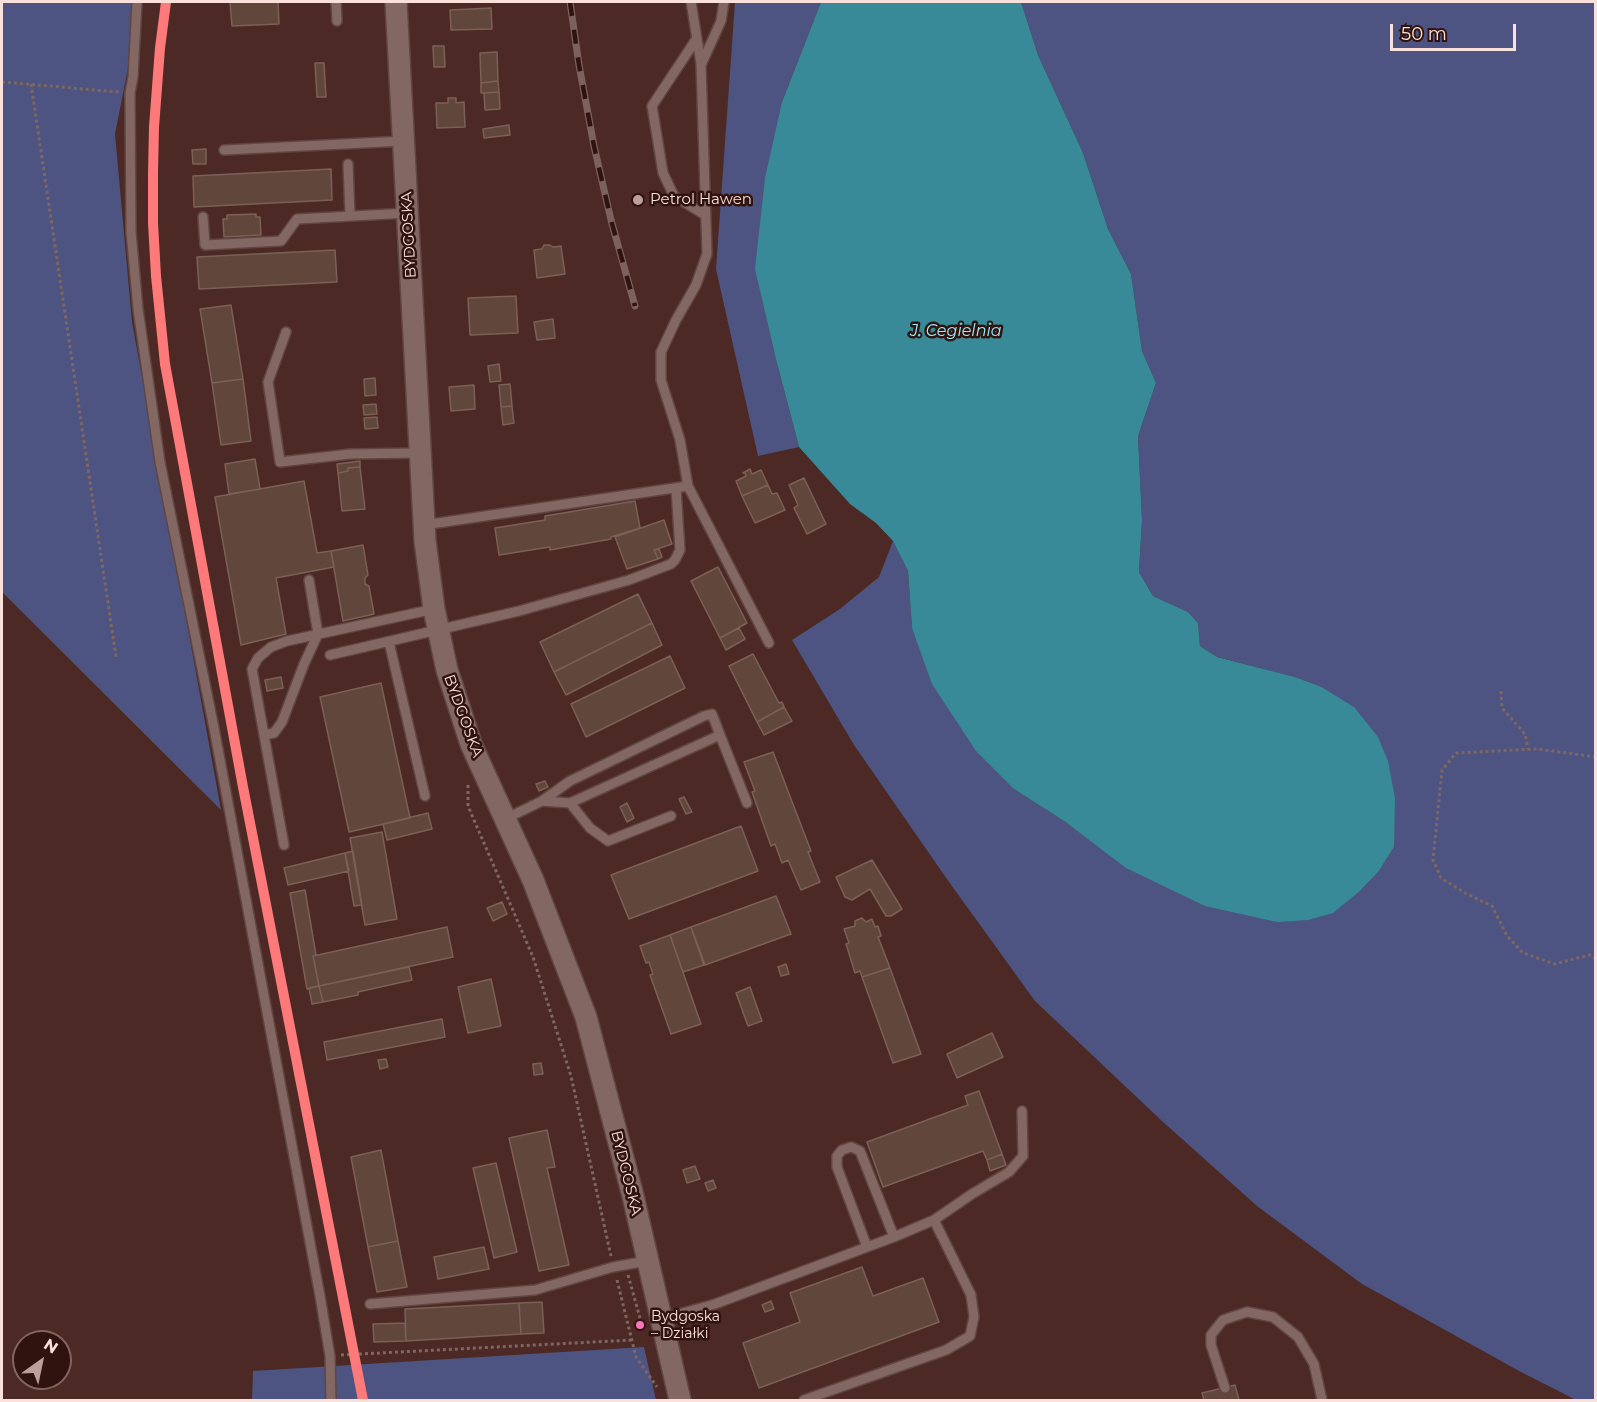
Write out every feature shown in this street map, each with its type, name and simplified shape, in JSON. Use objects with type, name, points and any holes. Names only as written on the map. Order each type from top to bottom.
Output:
[{"type":"street","name":"BYDGOSKA","points":[[396,2],[424,525],[438,631],[447,670],[471,744],[533,880],[586,1017],[630,1185],[680,1401]]},
{"type":"lane","points":[[137,2],[130,93],[130,232],[159,462],[216,740],[330,1356],[331,1401]]},
{"type":"lane","points":[[336,2],[337,21]]},
{"type":"lane","points":[[691,2],[701,65],[707,254],[696,285],[661,352],[661,380],[680,440],[688,486],[769,643]]},
{"type":"lane","points":[[701,65],[721,21],[724,2]]},
{"type":"lane","points":[[697,38],[652,106],[663,173],[674,196],[705,215]]},
{"type":"lane","points":[[224,150],[404,141]]},
{"type":"lane","points":[[348,164],[350,216]]},
{"type":"lane","points":[[203,217],[205,245],[280,241],[297,219],[408,213]]},
{"type":"lane","points":[[286,332],[268,382],[280,462],[350,454],[420,453]]},
{"type":"lane","points":[[424,525],[688,486]]},
{"type":"lane","points":[[330,656],[519,611],[629,580],[671,564],[680,550],[676,488]]},
{"type":"lane","points":[[264,735],[274,733],[282,722],[304,663],[318,634],[309,580]]},
{"type":"lane","points":[[284,845],[252,669],[258,658],[271,647],[287,641],[434,609]]},
{"type":"lane","points":[[390,642],[425,796]]},
{"type":"lane","points":[[505,819],[542,801],[570,780],[712,714],[747,803]]},
{"type":"lane","points":[[542,801],[570,803],[720,735]]},
{"type":"lane","points":[[570,803],[590,828],[608,841],[671,816]]},
{"type":"lane","points":[[661,1319],[715,1304],[934,1220],[1009,1172],[1023,1156],[1022,1111]]},
{"type":"lane","points":[[867,1247],[837,1167],[837,1156],[842,1150],[851,1147],[860,1151],[894,1237]]},
{"type":"lane","points":[[804,1401],[946,1350],[970,1336],[974,1317],[971,1295],[934,1220]]},
{"type":"lane","points":[[370,1305],[535,1290],[647,1261]]},
{"type":"lane","points":[[1225,1388],[1211,1345],[1211,1335],[1223,1320],[1247,1312],[1274,1317],[1298,1337],[1314,1364],[1322,1401]]},
{"type":"path","points":[[2,82],[130,93]]},
{"type":"path","points":[[31,84],[116,657]]},
{"type":"path","points":[[1501,691],[1502,708],[1525,734],[1528,749]]},
{"type":"path","points":[[1596,757],[1537,749],[1456,753],[1442,770],[1433,860],[1441,878],[1492,906],[1507,936],[1523,953],[1554,964],[1590,955],[1596,959]]},
{"type":"path","points":[[330,1356],[632,1340]]},
{"type":"shaded area","points":[[2,2],[141,2],[115,134],[132,322],[221,810],[2,592]]},
{"type":"shaded area","points":[[735,2],[821,2],[782,102],[778,367],[799,447],[758,456],[716,269]]},
{"type":"shaded area","points":[[1021,2],[1595,2],[1595,1400],[1576,1400],[1362,1284],[1257,1206],[1162,1121],[1035,1001],[854,745],[792,640],[840,609],[879,577],[893,541],[908,571],[912,628],[1014,789],[1067,823],[1361,890],[1379,871],[1394,847],[1354,707],[1322,687],[1295,677],[1217,657],[1200,646],[1198,623],[1188,612],[1153,596],[1139,572],[1142,520],[1138,436],[1156,383],[1142,351],[1131,274],[1108,229],[1083,153],[1038,55]]},
{"type":"shaded area","points":[[644,1347],[656,1400],[252,1400],[253,1371]]},
{"type":"water","name":"J. Cegielnia","points":[[821,2],[1021,2],[1038,55],[1083,153],[1108,229],[1131,274],[1142,351],[1156,383],[1138,436],[1142,520],[1139,572],[1153,596],[1188,612],[1198,623],[1200,646],[1217,657],[1295,677],[1322,687],[1354,707],[1378,737],[1388,761],[1395,798],[1394,847],[1379,871],[1361,890],[1333,913],[1308,920],[1277,922],[1205,906],[1126,868],[1067,823],[1014,789],[976,751],[932,684],[912,628],[908,571],[893,541],[876,523],[850,504],[799,447],[755,269],[765,178],[782,102]]},
{"type":"building","points":[[230,2],[278,2],[279,24],[232,26]]},
{"type":"building","points":[[491,8],[492,29],[451,30],[450,10]]},
{"type":"building","points":[[433,46],[444,46],[445,67],[434,67]]},
{"type":"building","points":[[497,52],[498,81],[481,83],[480,53]]},
{"type":"building","points":[[315,63],[324,63],[326,97],[317,97]]},
{"type":"building","points":[[498,81],[499,92],[481,93],[481,83]]},
{"type":"building","points":[[499,92],[500,109],[485,110],[484,93]]},
{"type":"building","points":[[448,98],[456,98],[456,103],[464,102],[465,127],[437,128],[436,103],[448,103]]},
{"type":"building","points":[[509,125],[510,135],[484,138],[483,129]]},
{"type":"building","points":[[206,149],[206,164],[193,164],[192,150]]},
{"type":"building","points":[[331,169],[332,200],[194,207],[193,176]]},
{"type":"building","points":[[256,214],[256,217],[260,217],[261,235],[224,237],[223,219],[227,219],[227,215]]},
{"type":"building","points":[[544,245],[561,246],[565,274],[537,278],[534,250],[542,249]]},
{"type":"building","points":[[335,250],[337,282],[199,289],[197,257]]},
{"type":"building","points":[[516,296],[518,333],[470,335],[468,298]]},
{"type":"building","points":[[231,305],[243,379],[212,383],[200,309]]},
{"type":"building","points":[[553,319],[555,338],[537,340],[534,322]]},
{"type":"building","points":[[499,364],[501,381],[490,382],[488,366]]},
{"type":"building","points":[[375,378],[376,395],[365,396],[364,379]]},
{"type":"building","points":[[243,379],[251,441],[221,445],[212,383]]},
{"type":"building","points":[[510,384],[512,406],[501,407],[499,385]]},
{"type":"building","points":[[474,385],[475,409],[451,411],[449,387]]},
{"type":"building","points":[[376,404],[377,414],[364,415],[363,405]]},
{"type":"building","points":[[512,406],[514,423],[503,425],[501,407]]},
{"type":"building","points":[[377,417],[378,428],[365,429],[364,418]]},
{"type":"building","points":[[255,459],[260,489],[229,494],[225,464]]},
{"type":"building","points":[[360,461],[360,467],[348,468],[348,471],[338,473],[337,464]]},
{"type":"building","points":[[360,467],[365,509],[342,511],[338,473],[348,471],[348,468]]},
{"type":"building","points":[[750,469],[752,474],[761,470],[768,485],[742,496],[736,481],[746,476],[743,473]]},
{"type":"building","points":[[804,478],[826,524],[807,534],[794,508],[798,505],[789,485]]},
{"type":"building","points":[[304,481],[317,553],[331,551],[334,567],[276,578],[286,634],[241,645],[215,497]]},
{"type":"building","points":[[768,485],[772,494],[777,493],[785,510],[755,523],[742,496]]},
{"type":"building","points":[[635,501],[640,528],[611,537],[611,539],[550,550],[550,547],[499,555],[495,528],[545,520],[545,516]]},
{"type":"building","points":[[664,520],[672,544],[654,550],[658,559],[627,569],[615,537]]},
{"type":"building","points":[[363,545],[368,575],[365,578],[365,584],[369,586],[374,614],[343,621],[331,551]]},
{"type":"building","points":[[659,549],[662,557],[658,559],[654,550]]},
{"type":"building","points":[[718,567],[747,623],[720,638],[691,581]]},
{"type":"building","points":[[638,594],[652,623],[554,672],[540,642]]},
{"type":"building","points":[[652,623],[662,645],[566,695],[554,672]]},
{"type":"building","points":[[739,628],[745,639],[726,650],[720,638]]},
{"type":"building","points":[[753,654],[779,703],[782,702],[784,707],[757,722],[729,666]]},
{"type":"building","points":[[670,656],[685,688],[586,737],[571,704]]},
{"type":"building","points":[[281,677],[283,688],[267,691],[265,680]]},
{"type":"building","points":[[381,683],[410,818],[349,832],[320,697]]},
{"type":"building","points":[[784,707],[792,721],[764,735],[757,722]]},
{"type":"building","points":[[773,752],[811,851],[808,852],[820,882],[801,890],[788,860],[782,863],[775,844],[771,846],[744,762]]},
{"type":"building","points":[[545,781],[548,787],[539,791],[536,784]]},
{"type":"building","points":[[684,797],[692,812],[686,814],[679,799]]},
{"type":"building","points":[[627,803],[634,818],[627,822],[620,807]]},
{"type":"building","points":[[428,813],[432,829],[387,840],[383,824]]},
{"type":"building","points":[[741,826],[758,871],[629,919],[611,875]]},
{"type":"building","points":[[382,832],[397,919],[365,925],[350,838]]},
{"type":"building","points":[[353,851],[362,905],[354,906],[345,853]]},
{"type":"building","points":[[345,853],[349,871],[288,885],[284,868]]},
{"type":"building","points":[[872,860],[902,909],[891,916],[886,916],[870,889],[852,900],[845,897],[836,877]]},
{"type":"building","points":[[305,890],[319,986],[307,989],[290,893]]},
{"type":"building","points":[[776,896],[791,934],[705,965],[691,927]]},
{"type":"building","points":[[502,902],[507,914],[493,921],[487,908]]},
{"type":"building","points":[[862,918],[866,922],[872,919],[875,927],[878,926],[881,936],[878,937],[890,968],[862,977],[860,971],[855,973],[844,929],[855,926],[855,921]]},
{"type":"building","points":[[447,927],[453,957],[319,986],[313,956]]},
{"type":"building","points":[[691,927],[704,965],[683,972],[670,935]]},
{"type":"building","points":[[670,935],[701,1024],[671,1034],[650,975],[653,974],[649,962],[646,963],[640,946]]},
{"type":"building","points":[[786,964],[789,974],[781,976],[778,967]]},
{"type":"building","points":[[409,967],[412,980],[323,1002],[319,986]]},
{"type":"building","points":[[890,968],[921,1054],[893,1063],[862,977]]},
{"type":"building","points":[[491,979],[501,1026],[468,1033],[458,987]]},
{"type":"building","points":[[319,986],[323,1002],[312,1004],[309,988]]},
{"type":"building","points":[[750,987],[762,1021],[748,1026],[736,993]]},
{"type":"building","points":[[442,1019],[445,1037],[327,1060],[324,1042]]},
{"type":"building","points":[[992,1033],[1003,1057],[957,1078],[947,1054]]},
{"type":"building","points":[[386,1059],[388,1067],[380,1069],[378,1060]]},
{"type":"building","points":[[541,1063],[543,1074],[534,1075],[533,1064]]},
{"type":"building","points":[[979,1091],[1002,1154],[987,1160],[983,1151],[883,1187],[867,1142],[968,1105],[965,1096]]},
{"type":"building","points":[[547,1130],[555,1167],[547,1168],[569,1265],[539,1271],[509,1138]]},
{"type":"building","points":[[381,1150],[398,1241],[368,1247],[351,1157]]},
{"type":"building","points":[[1002,1154],[1006,1165],[990,1171],[987,1160]]},
{"type":"building","points":[[496,1163],[517,1252],[494,1258],[473,1168]]},
{"type":"building","points":[[695,1166],[700,1179],[687,1183],[683,1170]]},
{"type":"building","points":[[713,1180],[716,1188],[708,1191],[705,1183]]},
{"type":"building","points":[[398,1241],[407,1287],[377,1292],[368,1247]]},
{"type":"building","points":[[484,1247],[489,1269],[438,1279],[434,1257]]},
{"type":"building","points":[[862,1267],[873,1296],[923,1278],[939,1322],[759,1388],[743,1343],[800,1322],[790,1293]]},
{"type":"building","points":[[771,1301],[774,1309],[765,1312],[762,1305]]},
{"type":"building","points":[[542,1302],[544,1333],[521,1334],[519,1303]]},
{"type":"building","points":[[519,1303],[521,1334],[406,1341],[405,1309]]},
{"type":"building","points":[[405,1323],[406,1341],[374,1342],[373,1324]]},
{"type":"building","points":[[1235,1385],[1239,1400],[1204,1400],[1202,1393]]},
{"type":"railway","points":[[570,2],[594,146],[611,220],[635,306]]},
{"type":"transit line","points":[[166,2],[160,48],[153,173],[156,276],[165,364],[243,787],[363,1400]]},
{"type":"place","name":"Petrol Hawen","points":[[638,200]]},
{"type":"place","name":"Bydgoska – Działki","points":[[640,1325]]}]
